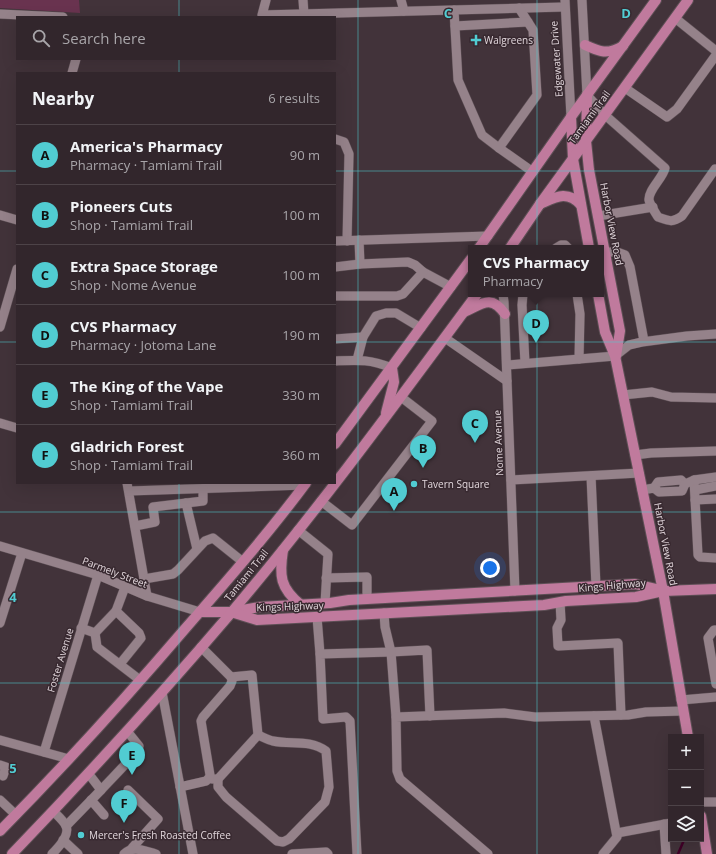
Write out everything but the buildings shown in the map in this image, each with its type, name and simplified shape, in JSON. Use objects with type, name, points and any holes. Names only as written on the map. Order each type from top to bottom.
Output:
[{"type":"main road","name":"Tamiami Trail","points":[[481,245],[571,117],[656,0]]},
{"type":"main road","name":"Tamiami Trail","points":[[512,245],[540,204],[688,0]]},
{"type":"main road","points":[[585,44],[598,51],[605,52],[614,51],[623,46]]},
{"type":"main road","name":"Harbor View Road","points":[[587,95],[586,142],[589,170],[604,245]]},
{"type":"main road","points":[[571,117],[573,159],[588,245]]},
{"type":"main road","points":[[540,204],[557,197],[566,196],[575,198],[581,205]]},
{"type":"main road","name":"Harbor View Road","points":[[604,247],[620,331],[616,356]]},
{"type":"main road","points":[[336,443],[468,263]]},
{"type":"main road","name":"Tamiami Trail","points":[[336,481],[475,297]]},
{"type":"main road","name":"Harbor View Road","points":[[599,297],[605,332],[616,356],[663,590],[687,734]]},
{"type":"main road","points":[[464,312],[486,302],[493,302],[499,306],[505,314]]},
{"type":"main road","points":[[384,419],[393,390],[394,382],[392,368]]},
{"type":"main road","name":"Tamiami Trail","points":[[0,831],[69,759],[200,612],[305,484]]},
{"type":"main road","name":"Tamiami Trail","points":[[12,854],[162,692],[231,612],[334,484]]},
{"type":"main road","points":[[283,549],[280,566],[282,580],[286,590],[301,605]]},
{"type":"main road","name":"Kings Highway","points":[[231,612],[260,607],[367,599],[635,584],[663,590],[716,589]]},
{"type":"main road","name":"Kings Highway","points":[[231,612],[257,620],[317,617],[536,605],[636,597],[663,590]]},
{"type":"main road","points":[[383,598],[384,613]]},
{"type":"main road","points":[[200,612],[231,612]]},
{"type":"main road","points":[[704,833],[708,854]]},
{"type":"street","points":[[266,0],[262,15],[519,8],[564,3]]},
{"type":"street","points":[[303,0],[304,14]]},
{"type":"street","points":[[401,0],[404,11]]},
{"type":"street","points":[[582,0],[587,95],[605,115],[665,168],[664,173],[650,194],[649,201],[658,217],[668,221],[677,220],[682,216],[715,168]]},
{"type":"street","name":"Edgewater Drive","points":[[564,3],[571,117]]},
{"type":"street","points":[[500,148],[537,95],[533,30],[519,8]]},
{"type":"street","points":[[454,10],[458,80],[482,135],[533,172]]},
{"type":"street","points":[[0,14],[43,16]]},
{"type":"street","points":[[675,18],[716,51]]},
{"type":"street","points":[[455,30],[528,22]]},
{"type":"street","points":[[625,88],[667,117],[677,109],[716,55]]},
{"type":"street","points":[[72,72],[76,60]]},
{"type":"street","points":[[336,139],[344,142],[349,154],[347,241]]},
{"type":"street","points":[[598,216],[653,207]]},
{"type":"street","points":[[0,215],[16,220]]},
{"type":"street","points":[[336,241],[488,236]]},
{"type":"street","points":[[359,240],[360,264]]},
{"type":"street","points":[[605,252],[617,252],[625,255],[630,267],[644,341]]},
{"type":"street","points":[[336,266],[408,262],[451,287]]},
{"type":"street","points":[[0,327],[16,271]]},
{"type":"street","points":[[336,296],[397,296],[403,294],[423,272]]},
{"type":"street","name":"Nome Avenue","points":[[503,297],[507,365],[510,480],[516,590]]},
{"type":"street","points":[[523,297],[526,363]]},
{"type":"street","points":[[577,297],[580,314],[579,359]]},
{"type":"street","points":[[357,360],[363,337],[376,316],[386,313],[396,313],[421,328]]},
{"type":"street","points":[[507,365],[616,356],[630,345],[644,341],[716,334]]},
{"type":"street","points":[[336,338],[363,337]]},
{"type":"street","points":[[445,338],[507,381]]},
{"type":"street","points":[[336,361],[376,361],[392,368]]},
{"type":"street","points":[[623,394],[652,392],[671,397],[716,398]]},
{"type":"street","points":[[321,501],[352,525],[376,494],[432,421],[401,397]]},
{"type":"street","points":[[0,423],[16,428]]},
{"type":"street","points":[[635,455],[651,453],[716,451]]},
{"type":"street","points":[[510,480],[639,473]]},
{"type":"street","points":[[591,476],[596,586]]},
{"type":"street","points":[[642,490],[654,488],[658,482],[681,480],[685,484],[694,480],[716,477]]},
{"type":"street","points":[[694,480],[698,555],[700,557],[716,558]]},
{"type":"street","points":[[146,596],[128,487],[204,488],[305,484]]},
{"type":"street","points":[[695,495],[716,486]]},
{"type":"street","points":[[135,526],[155,522],[153,507],[203,501],[204,488]]},
{"type":"street","points":[[695,495],[716,499]]},
{"type":"street","points":[[186,503],[197,549]]},
{"type":"street","points":[[298,530],[328,554],[325,603]]},
{"type":"street","points":[[144,579],[173,574],[205,541],[213,538],[242,562]]},
{"type":"street","name":"Parmely Street","points":[[0,546],[98,575],[146,596],[200,612]]},
{"type":"street","points":[[0,623],[22,553]]},
{"type":"street","name":"Foster Avenue","points":[[44,752],[98,575]]},
{"type":"street","points":[[326,578],[367,577],[367,599]]},
{"type":"street","points":[[94,633],[116,611],[125,587]]},
{"type":"street","points":[[560,602],[561,620],[558,628],[558,646],[618,643],[621,715]]},
{"type":"street","points":[[116,611],[139,633],[141,638],[120,664]]},
{"type":"street","points":[[384,613],[385,627],[391,652],[396,717],[397,771],[400,778],[488,854]]},
{"type":"street","points":[[317,617],[323,719],[346,717],[350,721],[357,854]]},
{"type":"street","points":[[81,628],[94,633]]},
{"type":"street","points":[[716,630],[714,630],[708,638],[716,684]]},
{"type":"street","points":[[94,633],[97,647],[140,680]]},
{"type":"street","points":[[201,646],[232,677]]},
{"type":"street","points":[[320,654],[427,650],[430,716]]},
{"type":"street","points":[[232,677],[252,675],[258,735]]},
{"type":"street","points":[[232,677],[230,686],[202,717],[210,775],[226,797],[277,841],[282,842],[289,839],[325,802],[329,787],[326,752],[320,747],[310,743],[273,741],[258,735]]},
{"type":"street","points":[[162,692],[194,854]]},
{"type":"street","points":[[681,700],[716,697]]},
{"type":"street","points":[[396,717],[504,713],[536,717],[594,716],[683,711]]},
{"type":"street","points":[[594,716],[617,833],[617,837],[603,854]]},
{"type":"street","points":[[66,826],[138,751],[139,746],[127,731]]},
{"type":"street","points":[[180,787],[214,779],[258,735]]},
{"type":"street","points":[[0,740],[69,759]]},
{"type":"street","points":[[0,765],[6,766],[2,780]]},
{"type":"street","points":[[88,773],[101,790]]},
{"type":"street","points":[[124,854],[132,848],[158,819],[128,790]]},
{"type":"street","points":[[0,800],[16,815]]},
{"type":"street","points":[[91,800],[104,815]]},
{"type":"street","points":[[704,802],[716,802]]},
{"type":"street","points":[[52,854],[66,834],[66,826],[53,811]]},
{"type":"street","points":[[617,833],[667,824],[666,854]]},
{"type":"street","points":[[63,840],[78,854]]},
{"type":"street","points":[[132,848],[156,854]]},
{"type":"street","points":[[292,854],[326,852],[328,854]]},
{"type":"shaded area","points":[[0,0],[79,0],[80,13],[0,8]]},
{"type":"waterway","points":[[678,854],[683,842]]},
{"type":"place","name":"Walgreens","points":[[476,40]]},
{"type":"place","name":"CVS Pharmacy","points":[[536,343]]},
{"type":"place","name":"Extra Space Storage","points":[[475,443]]},
{"type":"place","name":"Pioneers Cuts","points":[[423,468]]},
{"type":"place","name":"Tavern Square","points":[[414,484]]},
{"type":"place","name":"America's Pharmacy","points":[[394,511]]},
{"type":"place","name":"The King of the Vape","points":[[132,775]]},
{"type":"place","name":"Gladrich Forest","points":[[124,823]]},
{"type":"place","name":"Mercer's Fresh Roasted Coffee","points":[[81,835]]}]
